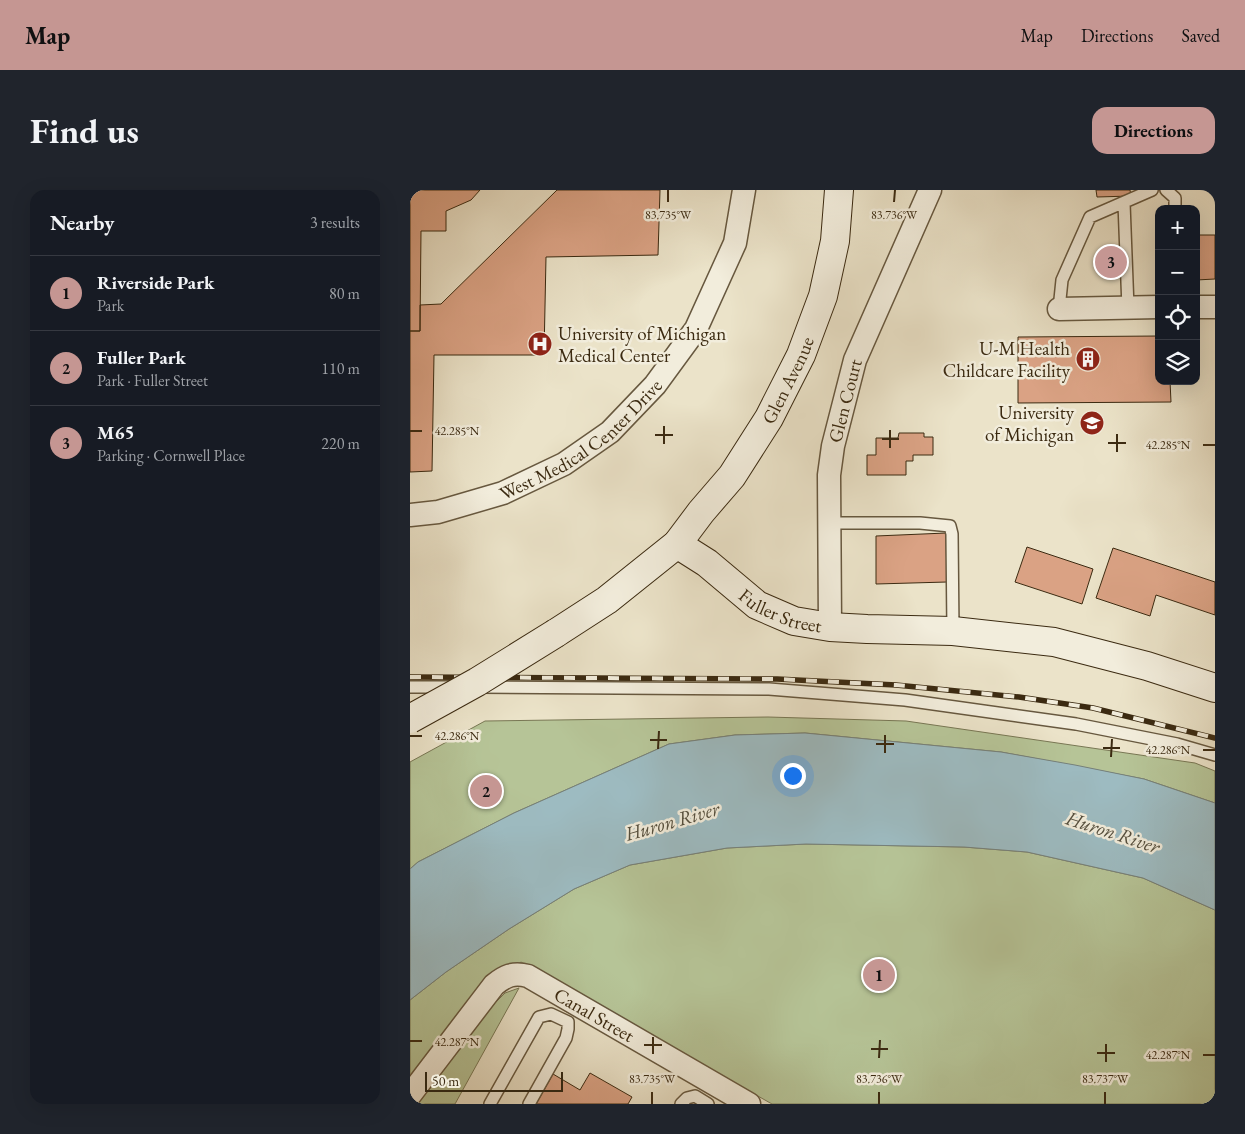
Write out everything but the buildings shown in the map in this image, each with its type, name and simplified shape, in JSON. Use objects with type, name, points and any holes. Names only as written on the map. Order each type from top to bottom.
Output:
[{"type":"main road","name":"Glen Avenue","points":[[677,544],[732,476],[769,418],[801,355],[823,296],[835,241],[839,190]]},
{"type":"main road","name":"Fuller Street","points":[[677,544],[707,564],[757,605],[794,621],[830,627],[953,631],[1054,642],[1147,666],[1215,688]]},
{"type":"main road","points":[[410,719],[477,682],[556,633],[606,600],[677,544]]},
{"type":"street","name":"West Medical Center Drive","points":[[410,515],[438,512],[504,493],[564,464],[610,432],[655,385],[696,329],[735,243],[744,190]]},
{"type":"street","name":"Glen Court","points":[[830,627],[829,475],[833,446],[855,360],[930,190]]},
{"type":"street","points":[[1200,307],[1215,306]]},
{"type":"street","points":[[1059,309],[1155,307]]},
{"type":"street","name":"Canal Street","points":[[410,1095],[494,985],[503,977],[517,973],[528,976],[750,1104]]},
{"type":"lane","points":[[1059,309],[1062,280],[1090,217],[1152,190]]},
{"type":"lane","points":[[1166,190],[1175,198],[1175,205]]},
{"type":"lane","points":[[1124,203],[1128,308]]},
{"type":"lane","points":[[829,524],[920,523],[950,526],[952,534],[953,631]]},
{"type":"lane","points":[[410,687],[769,689],[905,700],[1076,724],[1177,744],[1215,755]]},
{"type":"lane","points":[[490,1104],[539,1017],[551,1014],[568,1022],[566,1038],[530,1104]]},
{"type":"lane","points":[[681,1104],[687,1098],[695,1096],[708,1104]]},
{"type":"green space","points":[[768,717],[906,721],[1195,763],[1215,771],[1215,803],[1144,779],[1001,752],[805,733],[735,735],[669,744],[514,813],[418,862],[410,869],[410,762],[485,721]]},
{"type":"green space","points":[[806,844],[964,847],[1027,852],[1143,878],[1215,910],[1215,1104],[772,1104],[521,962],[509,970],[410,1086],[410,1000],[446,972],[509,929],[574,889],[630,865],[727,848]]},
{"type":"green space","points":[[519,988],[455,1104],[416,1104],[488,1010],[505,993]]},
{"type":"water","name":"Huron River","points":[[805,733],[1001,752],[1144,779],[1215,803],[1215,910],[1143,878],[1027,852],[964,847],[806,844],[727,848],[630,865],[574,889],[509,929],[446,972],[410,1000],[410,869],[418,862],[514,813],[669,744],[735,735]]},
{"type":"railway","points":[[410,677],[777,679],[896,685],[1019,697],[1093,708],[1215,738]]},
{"type":"place","name":"M65","points":[[1111,262]]},
{"type":"place","name":"University of Michigan Medical Center","points":[[540,344]]},
{"type":"place","name":"U-M Health Childcare Facility","points":[[1088,359]]},
{"type":"place","name":"University of Michigan","points":[[1092,423]]},
{"type":"place","name":"Fuller Park","points":[[486,791]]},
{"type":"place","name":"Riverside Park","points":[[879,975]]}]
